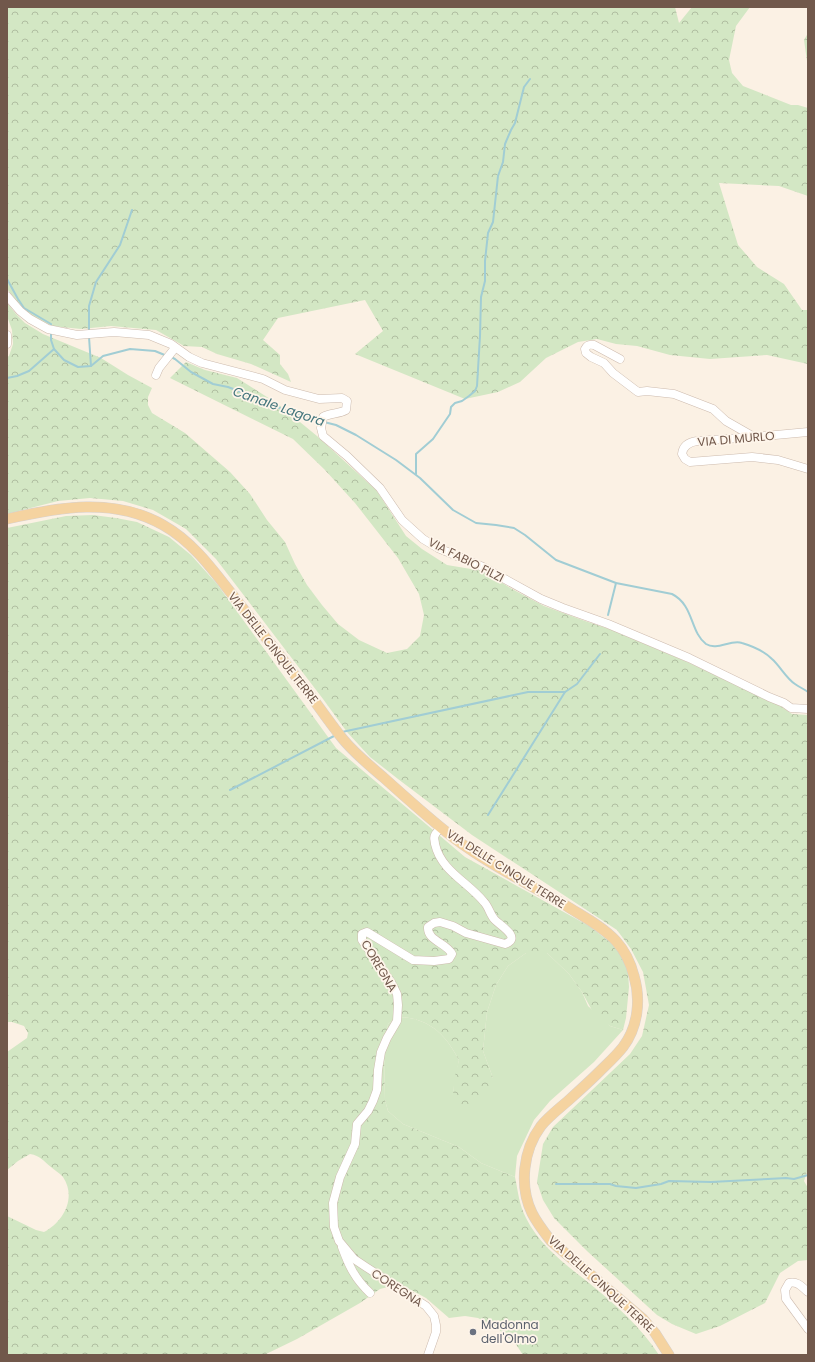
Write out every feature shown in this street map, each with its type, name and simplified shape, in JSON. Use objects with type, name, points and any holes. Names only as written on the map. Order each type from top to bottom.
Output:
[{"type":"main road","name":"VIA DELLE CINQUE TERRE","points":[[7,519],[43,511],[82,506],[105,506],[139,515],[160,523],[173,531],[187,542],[211,568],[352,750],[453,837],[489,861],[598,926],[618,943],[630,964],[634,976],[638,1000],[636,1018],[628,1040],[614,1058],[550,1116],[540,1127],[528,1151],[524,1179],[526,1198],[539,1226],[552,1241],[643,1319],[655,1333],[669,1355]]},
{"type":"street","name":"VIA FABIO FILZI","points":[[7,296],[20,311],[30,319],[48,329],[77,334],[114,332],[154,336],[171,353],[263,379],[284,390],[319,399],[342,398],[347,401],[345,411],[323,417],[321,422],[321,432],[330,443],[347,456],[380,488],[402,520],[423,539],[438,548],[483,567],[548,602],[608,624],[689,658],[762,694],[784,703],[791,708],[808,709]]},
{"type":"street","points":[[7,335],[7,344]]},
{"type":"street","points":[[620,359],[594,345],[587,345],[585,349],[586,353],[604,363],[613,373],[638,392],[648,391],[669,393],[685,398],[713,409],[726,421],[755,437]]},
{"type":"street","points":[[156,375],[159,368],[171,353]]},
{"type":"street","name":"VIA DI MURLO","points":[[808,432],[692,442],[683,448],[682,454],[685,459],[690,462],[752,457],[778,460],[808,470]]},
{"type":"street","name":"COREGNA","points":[[428,1355],[436,1332],[434,1316],[426,1306],[354,1258],[339,1241],[332,1215],[333,1203],[340,1177],[355,1144],[357,1124],[368,1111],[373,1101],[377,1090],[381,1052],[397,1021],[398,1015],[397,994],[362,940],[361,935],[367,932],[413,960],[434,961],[449,959],[452,954],[449,949],[432,938],[428,932],[428,927],[434,923],[440,922],[453,926],[466,933],[505,944],[510,941],[511,938],[510,933],[493,919],[485,902],[468,885],[453,874],[442,860],[434,838],[435,834],[442,828]]},
{"type":"street","points":[[339,1241],[350,1270],[370,1293]]},
{"type":"street","points":[[808,1292],[800,1284],[794,1282],[789,1283],[785,1290],[786,1299],[808,1329]]},
{"type":"green space","points":[[7,7],[675,7],[679,23],[692,7],[750,7],[736,26],[729,60],[732,73],[743,86],[791,105],[798,105],[808,108],[808,196],[779,186],[719,183],[738,245],[757,267],[784,284],[802,310],[808,310],[808,364],[767,355],[710,359],[670,355],[637,346],[616,344],[597,339],[578,342],[546,358],[520,382],[498,392],[465,399],[355,354],[383,331],[365,300],[278,318],[263,340],[280,355],[280,364],[288,374],[291,382],[251,364],[217,354],[202,347],[184,346],[156,330],[111,326],[81,329],[52,326],[31,315],[7,289]]},
{"type":"green space","points":[[808,33],[808,68],[804,40]]},
{"type":"green space","points":[[7,303],[25,323],[43,334],[101,358],[152,388],[148,397],[148,405],[152,413],[185,433],[230,472],[250,494],[267,520],[285,542],[307,585],[322,605],[338,624],[359,640],[387,653],[407,649],[420,636],[424,615],[419,594],[398,558],[355,503],[325,470],[293,439],[170,378],[186,362],[205,370],[237,378],[278,404],[317,436],[377,491],[406,536],[422,549],[447,565],[483,571],[544,606],[612,630],[685,661],[779,705],[792,714],[808,715],[808,1169],[804,1181],[808,1188],[808,1260],[798,1261],[780,1273],[765,1303],[720,1326],[696,1334],[672,1324],[657,1315],[587,1251],[554,1218],[543,1200],[537,1182],[543,1144],[553,1127],[630,1054],[642,1036],[649,1005],[643,972],[631,949],[617,930],[472,835],[370,757],[347,732],[216,559],[186,529],[153,510],[123,501],[90,498],[58,501],[7,514],[7,357],[9,356],[13,344],[12,330],[7,316]]},
{"type":"green space","points":[[93,515],[137,522],[169,537],[191,555],[217,584],[336,748],[465,857],[589,926],[615,946],[623,957],[628,972],[629,987],[626,1018],[623,1030],[610,1026],[595,1016],[582,992],[569,974],[547,953],[526,953],[508,966],[496,985],[487,1012],[483,1051],[493,1078],[492,1089],[485,1098],[467,1110],[462,1111],[457,1105],[453,1093],[454,1080],[459,1060],[451,1046],[441,1034],[429,1025],[406,1017],[394,1019],[388,1024],[384,1053],[385,1100],[388,1111],[403,1124],[459,1147],[481,1163],[515,1177],[522,1208],[538,1237],[554,1254],[627,1316],[659,1355],[523,1355],[515,1343],[498,1329],[478,1318],[465,1316],[449,1318],[426,1298],[400,1284],[380,1289],[360,1303],[297,1339],[264,1355],[7,1355],[7,1216],[36,1230],[44,1232],[51,1228],[62,1216],[66,1209],[69,1193],[63,1177],[37,1156],[30,1154],[7,1170],[7,1052],[27,1038],[28,1033],[24,1026],[7,1022],[7,528],[66,516]]},
{"type":"green space","points":[[526,953],[547,953],[569,974],[582,992],[588,1006],[610,1026],[623,1030],[594,1062],[550,1101],[534,1120],[517,1156],[515,1177],[481,1163],[459,1147],[403,1124],[388,1111],[385,1100],[384,1053],[388,1024],[397,1018],[410,1018],[429,1025],[435,1029],[446,1040],[455,1053],[459,1060],[453,1091],[493,1078],[483,1051],[487,1012],[496,985],[508,966]]},
{"type":"waterway","points":[[416,474],[416,454],[433,439],[450,414],[451,407],[455,403],[462,401],[469,396],[475,391],[477,386],[481,297],[485,281],[485,261],[488,233],[493,222],[498,176],[503,162],[505,144],[515,123],[524,87],[530,79]]},
{"type":"waterway","points":[[89,332],[89,306],[96,282],[120,245],[132,210]]},
{"type":"waterway","name":"Canale Lagora","points":[[7,279],[24,308],[51,324],[51,328]]},
{"type":"waterway","name":"Canale Lagora","points":[[51,332],[51,340],[54,349],[64,360],[78,367],[91,366],[103,356],[130,349],[155,351],[167,356]]},
{"type":"waterway","points":[[89,337],[91,366]]},
{"type":"waterway","points":[[7,378],[29,371],[54,349]]},
{"type":"waterway","name":"Canale Lagora","points":[[171,357],[191,372],[213,384],[228,387],[266,404],[320,420]]},
{"type":"waterway","name":"Canale Lagora","points":[[324,422],[336,425],[356,435],[396,460],[420,478],[453,510],[476,523],[514,528],[556,560],[616,583],[672,594],[684,605],[697,633],[706,644],[710,646],[719,646],[733,642],[746,644],[769,656],[792,681],[808,692]]},
{"type":"waterway","points":[[608,615],[616,583]]},
{"type":"waterway","points":[[488,815],[565,692],[577,684],[600,654]]},
{"type":"waterway","points":[[342,732],[528,692],[565,692]]},
{"type":"waterway","points":[[230,790],[334,736]]},
{"type":"waterway","points":[[556,1184],[610,1184],[636,1188],[661,1184],[669,1181],[711,1182],[786,1178],[794,1179],[808,1175]]},
{"type":"place","name":"Madonna dell'Olmo","points":[[473,1332]]}]
